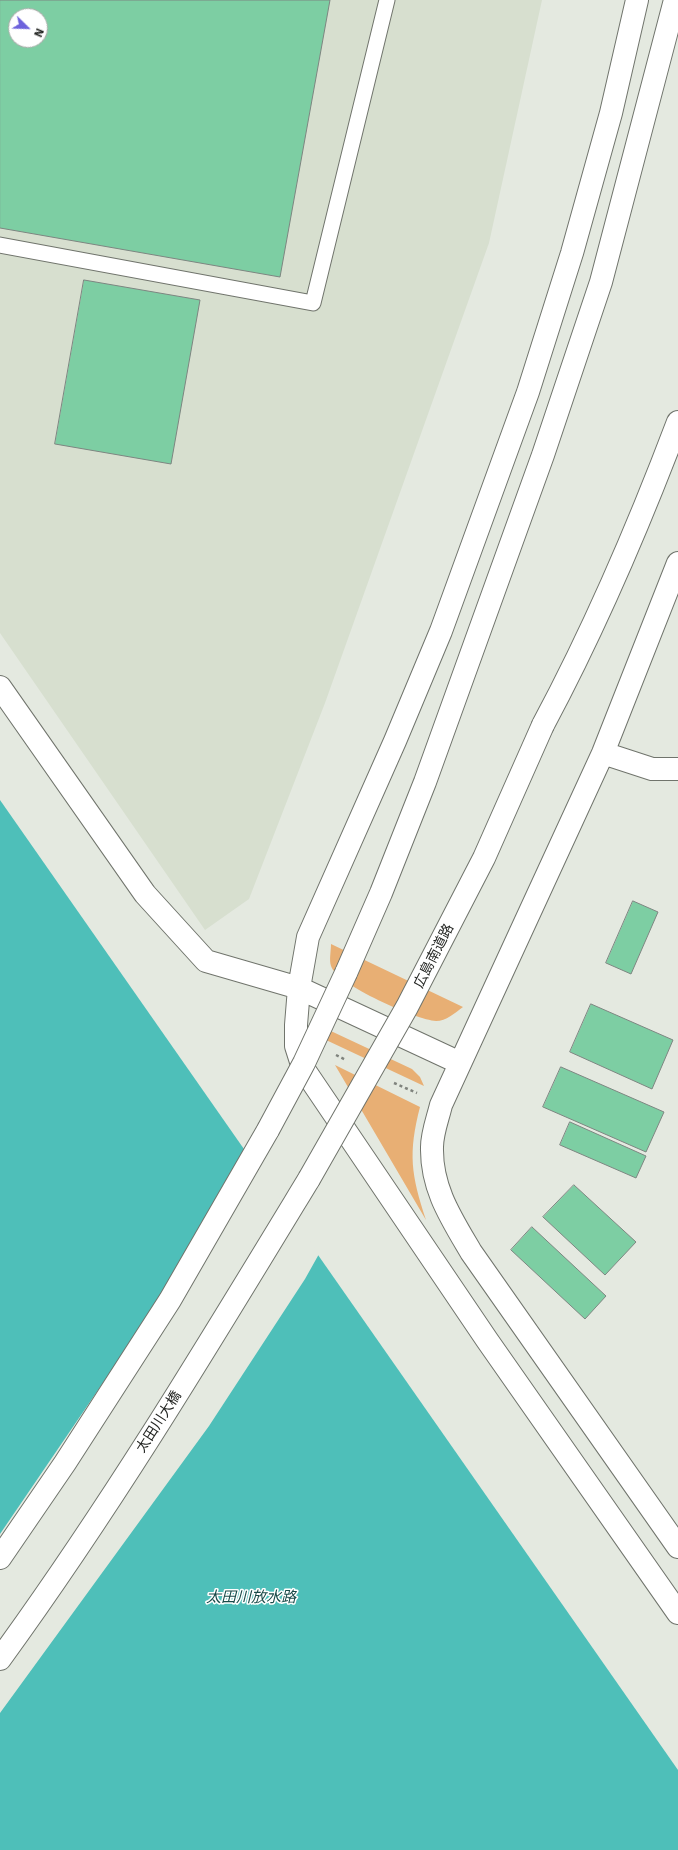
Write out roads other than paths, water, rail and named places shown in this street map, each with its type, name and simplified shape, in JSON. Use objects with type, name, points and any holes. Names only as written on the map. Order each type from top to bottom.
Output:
[{"type":"main road","points":[[637,0],[611,113],[572,253],[528,392],[441,631],[396,741],[308,937],[299,988],[296,1046],[303,1068],[487,1340],[678,1613]]},
{"type":"main road","points":[[0,1558],[65,1463],[170,1300],[268,1130],[304,1064],[381,893],[425,782],[543,456],[601,282],[675,0]]},
{"type":"main road","name":"広島南道路","points":[[309,1179],[407,1007],[484,858],[543,725],[578,658],[652,490],[678,422]]},
{"type":"main road","points":[[678,563],[603,753],[441,1105],[432,1146],[435,1180],[444,1204],[471,1252],[678,1547]]},
{"type":"main road","points":[[0,688],[145,894],[206,961],[299,988],[460,1063]]},
{"type":"main road","points":[[603,753],[652,769],[678,769]]},
{"type":"main road","name":"太田川大橋","points":[[0,1659],[148,1440],[206,1349],[309,1179]]},
{"type":"lane","points":[[0,246],[313,303],[387,0]]},
{"type":"water","name":"太田川放水路","points":[[0,800],[678,1770],[678,1850],[0,1850]]}]
